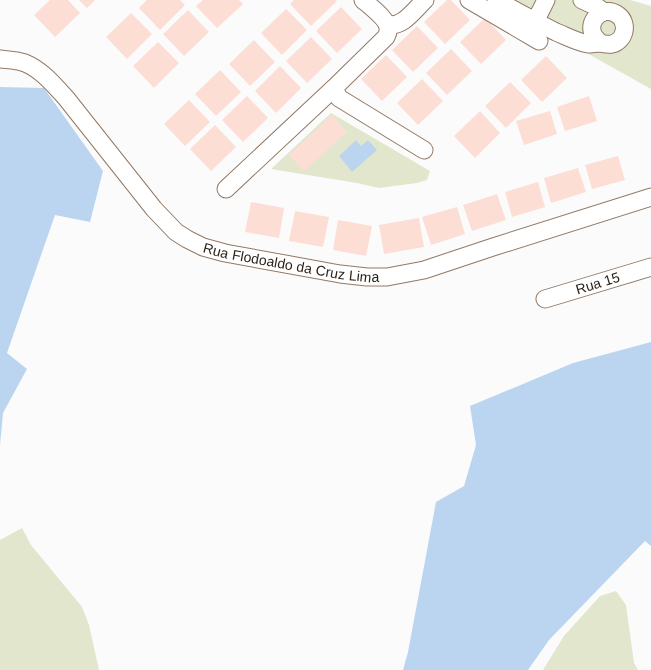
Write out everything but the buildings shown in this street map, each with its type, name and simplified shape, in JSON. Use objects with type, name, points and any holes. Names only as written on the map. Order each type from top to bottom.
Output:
[{"type":"street","points":[[226,189],[386,37],[389,30],[387,24],[384,19],[364,0]]},
{"type":"street","points":[[387,24],[392,26],[399,24],[425,0]]},
{"type":"street","points":[[469,0],[539,41]]},
{"type":"street","points":[[496,0],[570,38],[588,44],[601,43]]},
{"type":"street","points":[[534,20],[546,0]]},
{"type":"street","points":[[582,0],[604,12]]},
{"type":"street","points":[[604,12],[615,13],[620,16],[625,26],[622,38],[613,44],[607,45],[601,43],[596,40],[593,35],[592,24],[599,15],[604,12]]},
{"type":"street","name":"Rua Flodoaldo da Cruz Lima","points":[[0,59],[26,64],[39,71],[50,80],[154,209],[176,232],[203,247],[225,253],[340,274],[367,277],[387,277],[424,270],[651,196]]},
{"type":"street","points":[[334,88],[339,98],[424,150]]},
{"type":"street","name":"Rua 15","points":[[545,299],[651,267]]},
{"type":"green space","points":[[492,0],[630,0],[651,6],[651,89]]},
{"type":"green space","points":[[331,113],[430,171],[427,180],[417,183],[379,188],[271,169]]},
{"type":"green space","points":[[22,528],[31,545],[82,607],[89,625],[99,670],[0,670],[0,540]]},
{"type":"green space","points":[[616,591],[626,605],[634,663],[638,670],[543,670],[564,636],[600,596]]},
{"type":"water","points":[[0,87],[44,88],[103,171],[90,222],[55,215],[7,353],[27,369],[3,413],[0,445]]},
{"type":"water","points":[[356,140],[361,146],[368,140],[377,150],[352,172],[339,156]]},
{"type":"water","points":[[651,342],[651,546],[645,541],[549,640],[528,670],[403,670],[408,652],[436,502],[464,486],[476,445],[470,406],[573,363]]}]
